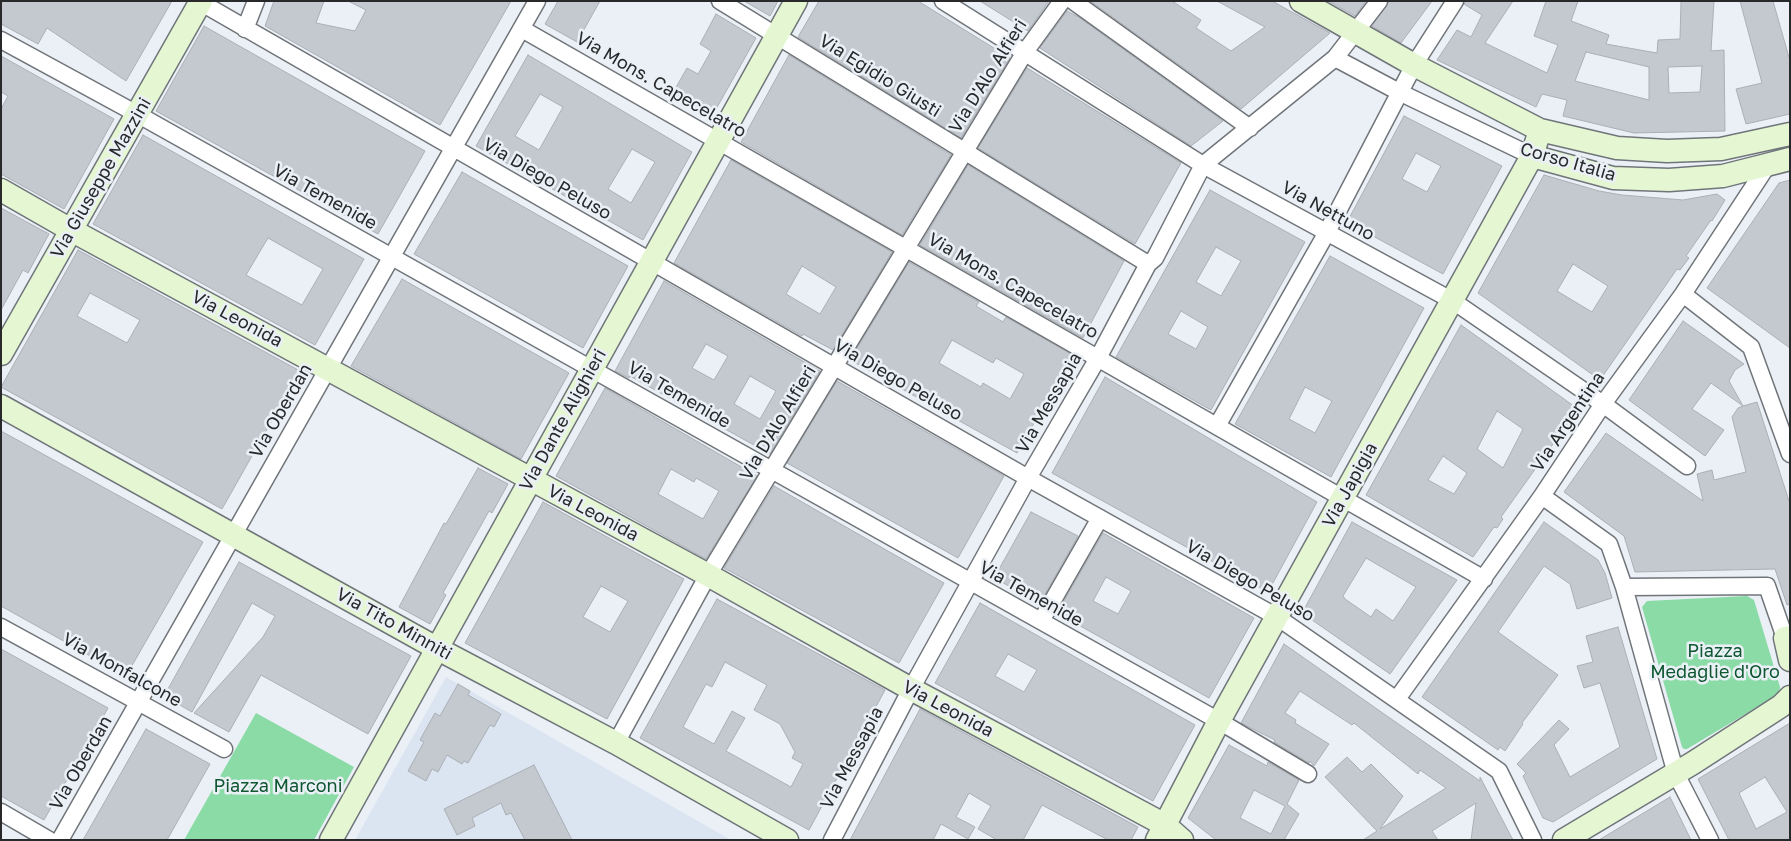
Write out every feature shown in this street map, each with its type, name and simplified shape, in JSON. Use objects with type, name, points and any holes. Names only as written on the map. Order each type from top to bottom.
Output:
[{"type":"street","points":[[245,28],[256,1]]},
{"type":"street","name":"Via Oberdan","points":[[60,840],[537,1]]},
{"type":"street","name":"Via Egidio Giusti","points":[[720,1],[1148,264]]},
{"type":"street","name":"Via Dante Alighieri","points":[[331,840],[796,1]]},
{"type":"street","name":"Via Nettuno","points":[[943,1],[1203,165],[1326,234],[1453,301],[1602,404],[1686,466]]},
{"type":"street","name":"Via D'Alo Alfieri","points":[[616,743],[708,575],[1025,52],[1062,1]]},
{"type":"street","points":[[1073,1],[1250,128]]},
{"type":"street","name":"Corso Italia","points":[[1301,1],[1414,65],[1540,130],[1617,148],[1667,151],[1721,149],[1790,134]]},
{"type":"street","name":"Via Messapia","points":[[832,840],[911,689],[971,584],[1028,478],[1098,358],[1148,264],[1155,258],[1203,165],[1335,58],[1379,1]]},
{"type":"street","points":[[1218,426],[1326,234],[1399,92],[1454,1]]},
{"type":"street","name":"Via Diego Peluso","points":[[200,2],[1028,478],[1277,617],[1499,771],[1533,840]]},
{"type":"street","name":"Via Giuseppe Mazzini","points":[[1,354],[200,2]]},
{"type":"street","name":"Via Mons. Capecelatro","points":[[522,29],[1484,579]]},
{"type":"street","name":"Via Temenide","points":[[1,40],[592,369],[971,584],[1220,721],[1308,774]]},
{"type":"street","name":"Corso Italia","points":[[1335,58],[1399,92],[1532,156],[1612,178],[1669,180],[1723,176],[1779,161]]},
{"type":"street","name":"Via Japigia","points":[[1161,832],[1277,617],[1532,156],[1540,130]]},
{"type":"street","name":"Via Argentina","points":[[1397,699],[1542,496],[1602,404],[1684,294],[1779,161]]},
{"type":"street","name":"Via Leonida","points":[[1,190],[71,230],[708,575],[1161,832],[1182,840]]},
{"type":"street","points":[[1684,294],[1752,347],[1784,416],[1790,454]]},
{"type":"street","name":"Via Tito Minniti","points":[[1,406],[438,649],[616,743],[787,840]]},
{"type":"street","points":[[1542,496],[1610,544],[1624,587],[1676,774],[1710,840]]},
{"type":"street","points":[[1041,621],[1100,518]]},
{"type":"street","points":[[1624,587],[1767,586],[1788,645]]},
{"type":"street","name":"Via Monfalcone","points":[[1,627],[224,749]]},
{"type":"street","points":[[1564,840],[1676,774],[1781,706],[1790,697]]},
{"type":"street","points":[[1,812],[49,840]]},
{"type":"shaded area","points":[[446,677],[731,840],[355,840]]},
{"type":"green space","name":"Piazza Medaglie d'Oro","points":[[1747,596],[1754,600],[1780,687],[1779,694],[1687,749],[1684,749],[1642,607],[1647,601]]},
{"type":"green space","name":"Piazza Marconi","points":[[256,713],[354,767],[314,840],[184,840]]},
{"type":"building","points":[[1,1],[172,1],[126,81],[47,28],[38,44],[1,24]]},
{"type":"building","points":[[274,1],[324,1],[316,23],[355,31],[366,10],[348,1],[511,1],[440,125],[265,26]]},
{"type":"building","points":[[558,1],[600,1],[577,42],[545,24]]},
{"type":"building","points":[[744,1],[778,1],[770,16]]},
{"type":"building","points":[[819,1],[918,1],[1010,58],[961,138],[798,37]]},
{"type":"building","points":[[980,1],[1049,1],[1028,31]]},
{"type":"building","points":[[1090,1],[1172,1],[1201,20],[1196,28],[1231,51],[1265,27],[1217,1],[1272,1],[1330,33],[1241,109]]},
{"type":"building","points":[[1328,1],[1366,1],[1355,16]]},
{"type":"building","points":[[1389,1],[1432,1],[1401,43],[1372,26]]},
{"type":"building","points":[[1465,1],[1513,1],[1485,43],[1547,73],[1558,45],[1534,36],[1546,1],[1578,1],[1571,21],[1609,35],[1606,44],[1657,53],[1658,40],[1680,39],[1681,1],[1714,1],[1711,51],[1724,50],[1725,131],[1634,133],[1563,116],[1567,100],[1542,94],[1536,107],[1437,60],[1457,30],[1471,37],[1482,15],[1464,4]],"holes":[[[1586,52],[1649,67],[1649,100],[1575,81]],[[1702,66],[1700,92],[1669,93],[1668,67]]]},
{"type":"building","points":[[1740,1],[1773,1],[1790,61],[1790,114],[1746,124],[1736,89],[1762,83]]},
{"type":"building","points":[[1067,11],[1080,18],[1223,121],[1191,146],[1040,48]]},
{"type":"building","points":[[716,14],[756,38],[711,118],[671,96],[687,68],[698,74],[711,51],[700,44]]},
{"type":"building","points":[[204,26],[425,151],[378,234],[156,111]]},
{"type":"building","points":[[528,55],[692,152],[643,240],[476,146]],"holes":[[[540,94],[563,107],[539,150],[515,136]],[[632,149],[655,162],[631,203],[608,189]]]},
{"type":"building","points":[[789,55],[951,155],[902,235],[741,142]]},
{"type":"building","points":[[1,56],[114,119],[64,209],[1,174],[1,109],[8,96],[1,92]]},
{"type":"building","points":[[1027,68],[1181,163],[1135,244],[978,148]]},
{"type":"building","points":[[1404,116],[1502,166],[1443,274],[1347,222]],"holes":[[[1416,153],[1441,166],[1427,192],[1402,179]]]},
{"type":"building","points":[[143,135],[364,259],[315,345],[93,224]],"holes":[[[268,238],[323,269],[302,305],[246,275]]]},
{"type":"building","points":[[731,160],[892,252],[833,350],[803,334],[802,336],[674,263]],"holes":[[[802,266],[836,287],[820,314],[786,294]]]},
{"type":"building","points":[[968,165],[1124,261],[1083,338],[920,245]]},
{"type":"building","points":[[462,172],[628,266],[583,348],[414,254]]},
{"type":"building","points":[[1544,175],[1599,191],[1622,195],[1683,200],[1717,194],[1725,200],[1686,256],[1689,258],[1680,270],[1677,269],[1600,380],[1478,293]],"holes":[[[1573,264],[1608,286],[1592,312],[1557,291]]]},
{"type":"building","points":[[1790,180],[1790,348],[1707,288],[1779,183]]},
{"type":"building","points":[[1210,190],[1305,242],[1211,410],[1116,357]],"holes":[[[1216,247],[1241,261],[1221,296],[1196,282]],[[1181,311],[1208,327],[1196,349],[1168,334]]]},
{"type":"building","points":[[1,208],[49,234],[28,273],[23,270],[1,310]]},
{"type":"building","points":[[78,250],[300,371],[222,509],[1,387]],"holes":[[[90,293],[140,320],[127,343],[77,316]]]},
{"type":"building","points":[[1330,256],[1424,308],[1331,477],[1235,424]],"holes":[[[1305,387],[1332,401],[1315,433],[1289,419]]]},
{"type":"building","points":[[909,262],[979,302],[976,306],[1003,322],[1006,317],[1073,355],[1017,453],[850,360]],"holes":[[[952,340],[993,363],[996,358],[1024,374],[1010,399],[983,383],[981,387],[939,363]]]},
{"type":"building","points":[[402,279],[569,373],[521,459],[351,366]]},
{"type":"building","points":[[664,281],[820,371],[770,454],[630,376],[629,378],[615,371]],"holes":[[[706,344],[728,356],[714,380],[692,368]],[[750,376],[776,391],[760,419],[734,404]]]},
{"type":"building","points":[[1683,321],[1744,364],[1735,370],[1729,381],[1743,406],[1711,383],[1692,409],[1724,430],[1705,456],[1629,400]]},
{"type":"building","points":[[1461,325],[1578,409],[1501,517],[1503,519],[1497,528],[1494,527],[1473,557],[1366,495]],"holes":[[[1497,411],[1523,429],[1503,468],[1477,449]],[[1443,456],[1467,473],[1454,494],[1428,480]]]},
{"type":"building","points":[[1105,377],[1317,502],[1268,592],[1052,473]]},
{"type":"building","points":[[837,381],[1004,476],[958,558],[787,463]]},
{"type":"building","points":[[605,388],[757,476],[706,559],[556,476]],"holes":[[[671,469],[694,482],[696,478],[719,491],[703,519],[658,494]]]},
{"type":"building","points":[[1757,402],[1790,504],[1790,604],[1787,605],[1775,569],[1635,572],[1624,536],[1564,492],[1606,433],[1703,501],[1697,474],[1712,470],[1714,480],[1746,472],[1732,417],[1738,408]]},
{"type":"building","points":[[1,431],[203,542],[126,676],[1,606]]},
{"type":"building","points":[[478,468],[508,484],[492,513],[489,511],[443,593],[446,595],[430,624],[399,607],[444,523],[446,524]]},
{"type":"building","points":[[774,486],[944,583],[899,663],[724,568]]},
{"type":"building","points":[[543,502],[684,579],[607,719],[465,643]],"holes":[[[601,586],[628,601],[610,632],[583,617]]]},
{"type":"building","points":[[1031,512],[1078,536],[1040,603],[994,578]]},
{"type":"building","points":[[1352,522],[1457,580],[1390,674],[1302,613]],"holes":[[[1366,558],[1416,587],[1393,621],[1376,609],[1371,617],[1343,596]]]},
{"type":"building","points":[[1544,522],[1598,560],[1605,573],[1612,598],[1577,609],[1570,584],[1544,566],[1498,632],[1558,675],[1522,723],[1505,751],[1500,747],[1498,750],[1422,697]]},
{"type":"building","points":[[1103,533],[1254,618],[1209,698],[1057,613]],"holes":[[[1106,577],[1131,591],[1118,614],[1093,601]]]},
{"type":"building","points":[[239,562],[411,656],[368,734],[261,675],[229,732],[194,713],[263,637],[275,616],[252,603],[192,712],[164,696]]},
{"type":"building","points":[[717,599],[885,690],[809,830],[640,738]],"holes":[[[725,662],[767,685],[754,710],[780,724],[795,752],[792,758],[803,764],[791,787],[726,751],[745,718],[732,711],[714,744],[683,727],[706,684],[712,687]]]},
{"type":"building","points":[[980,603],[1195,725],[1153,801],[935,683]],"holes":[[[1008,654],[1037,670],[1024,692],[995,676]]]},
{"type":"building","points":[[1618,627],[1657,759],[1553,822],[1543,818],[1523,776],[1526,773],[1517,764],[1559,720],[1569,729],[1554,745],[1570,777],[1620,747],[1600,683],[1584,688],[1577,666],[1593,662],[1586,636]]},
{"type":"building","points":[[1284,644],[1480,781],[1480,777],[1513,840],[1471,840],[1476,803],[1432,831],[1438,840],[1363,840],[1377,831],[1325,777],[1347,757],[1362,772],[1371,764],[1403,796],[1380,829],[1446,788],[1420,770],[1418,774],[1354,723],[1352,725],[1300,691],[1285,713],[1296,720],[1295,723],[1329,744],[1314,766],[1310,761],[1309,763],[1274,742],[1275,740],[1241,723]]},
{"type":"building","points":[[1,649],[108,708],[44,820],[1,796]]},
{"type":"building","points":[[458,684],[470,691],[468,695],[501,714],[494,727],[490,725],[468,763],[464,761],[462,764],[447,755],[438,772],[432,769],[426,781],[408,771],[424,742],[420,740],[435,713],[440,716]]},
{"type":"building","points":[[920,709],[1138,827],[1131,840],[1108,840],[1042,805],[1023,840],[997,840],[978,829],[991,806],[969,793],[956,817],[975,827],[968,839],[941,824],[933,840],[850,840]]},
{"type":"building","points":[[1790,723],[1790,840],[1729,840],[1698,779]],"holes":[[[1765,777],[1787,812],[1756,829],[1739,793]]]},
{"type":"building","points":[[146,729],[210,764],[167,840],[83,840]]},
{"type":"building","points":[[1229,745],[1267,766],[1268,762],[1299,780],[1287,804],[1299,814],[1284,840],[1216,840],[1188,818]],"holes":[[[1254,790],[1285,806],[1271,834],[1240,818]]]},
{"type":"building","points":[[534,765],[572,840],[525,840],[511,813],[506,815],[501,803],[472,818],[475,826],[457,835],[444,809]]},
{"type":"building","points":[[1670,797],[1691,840],[1599,840]]}]
